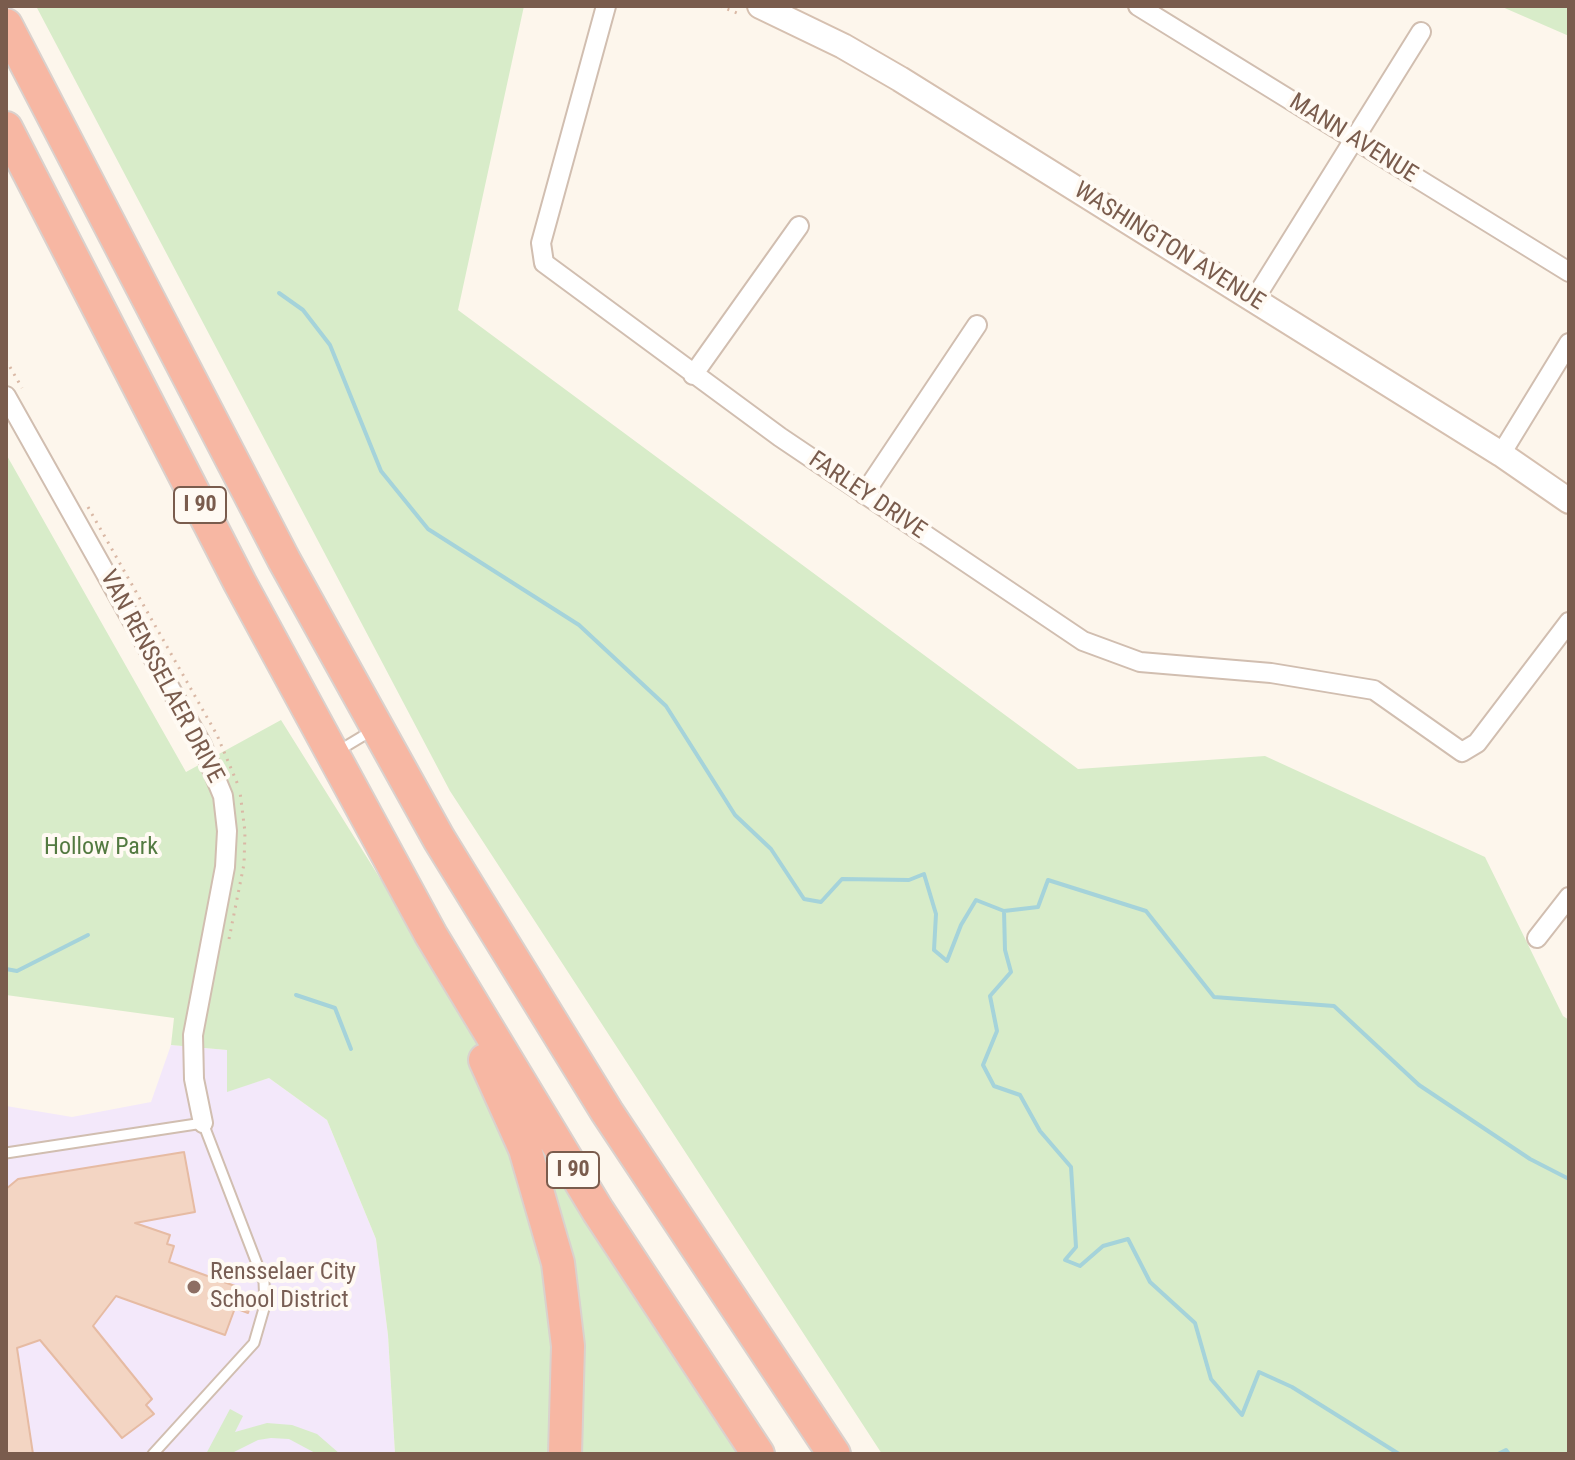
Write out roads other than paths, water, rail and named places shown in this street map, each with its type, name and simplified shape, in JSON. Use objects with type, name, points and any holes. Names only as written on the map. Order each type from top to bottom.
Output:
[{"type":"highway","name":"I 90","points":[[6,25],[259,513],[376,729],[565,1046],[834,1454]]},
{"type":"highway","name":"I 90","points":[[6,128],[400,879],[598,1211],[758,1454]]},
{"type":"highway","points":[[400,879],[511,1115],[549,1224],[568,1346],[565,1454]]},
{"type":"street","name":"FARLEY DRIVE","points":[[606,6],[540,254],[544,263],[693,375],[1083,641],[1140,662],[1271,673],[1374,690],[1462,752],[1477,743],[1569,622]]},
{"type":"street","name":"WASHINGTON AVENUE","points":[[760,6],[900,79],[1501,454],[1569,501]]},
{"type":"street","name":"MANN AVENUE","points":[[1138,6],[1569,272]]},
{"type":"street","points":[[1254,300],[1421,32]]},
{"type":"street","points":[[693,375],[799,226]]},
{"type":"street","points":[[864,494],[977,325]]},
{"type":"street","points":[[1501,454],[1569,343]]},
{"type":"street","name":"VAN RENSSELAER DRIVE","points":[[14,392],[202,745],[223,796],[227,831],[225,867],[193,1035],[194,1079],[203,1123]]},
{"type":"street","points":[[1537,938],[1569,897]]},
{"type":"lane","points":[[332,754],[376,729]]},
{"type":"lane","points":[[6,1153],[203,1123],[207,1141],[264,1282],[265,1305],[254,1343],[153,1454]]},
{"type":"waterway","points":[[279,293],[303,310],[330,345],[381,471],[428,529],[579,625],[666,706],[735,815],[771,849],[804,899],[821,902],[842,879],[909,880],[924,874],[936,914],[934,950],[947,961],[961,925],[976,900],[1004,911],[1005,950],[1011,972],[990,996],[997,1031],[983,1065],[994,1086],[1020,1095],[1040,1131],[1071,1167],[1076,1247],[1065,1260],[1080,1266],[1103,1246],[1128,1239],[1150,1282],[1195,1323],[1211,1379],[1242,1415],[1259,1372],[1292,1387],[1399,1454]]},
{"type":"waterway","points":[[1004,911],[1038,907],[1048,880],[1146,911],[1214,997],[1334,1006],[1419,1085],[1530,1159],[1569,1179]]},
{"type":"waterway","points":[[6,969],[17,971],[88,935]]},
{"type":"waterway","points":[[296,995],[335,1008],[351,1049]]},
{"type":"waterway","points":[[1498,1454],[1506,1450],[1509,1454]]},
{"type":"place","name":"Rensselaer City School District","points":[[194,1287]]},
{"type":"park label","name":"Hollow Park","points":[[101,848]]}]
